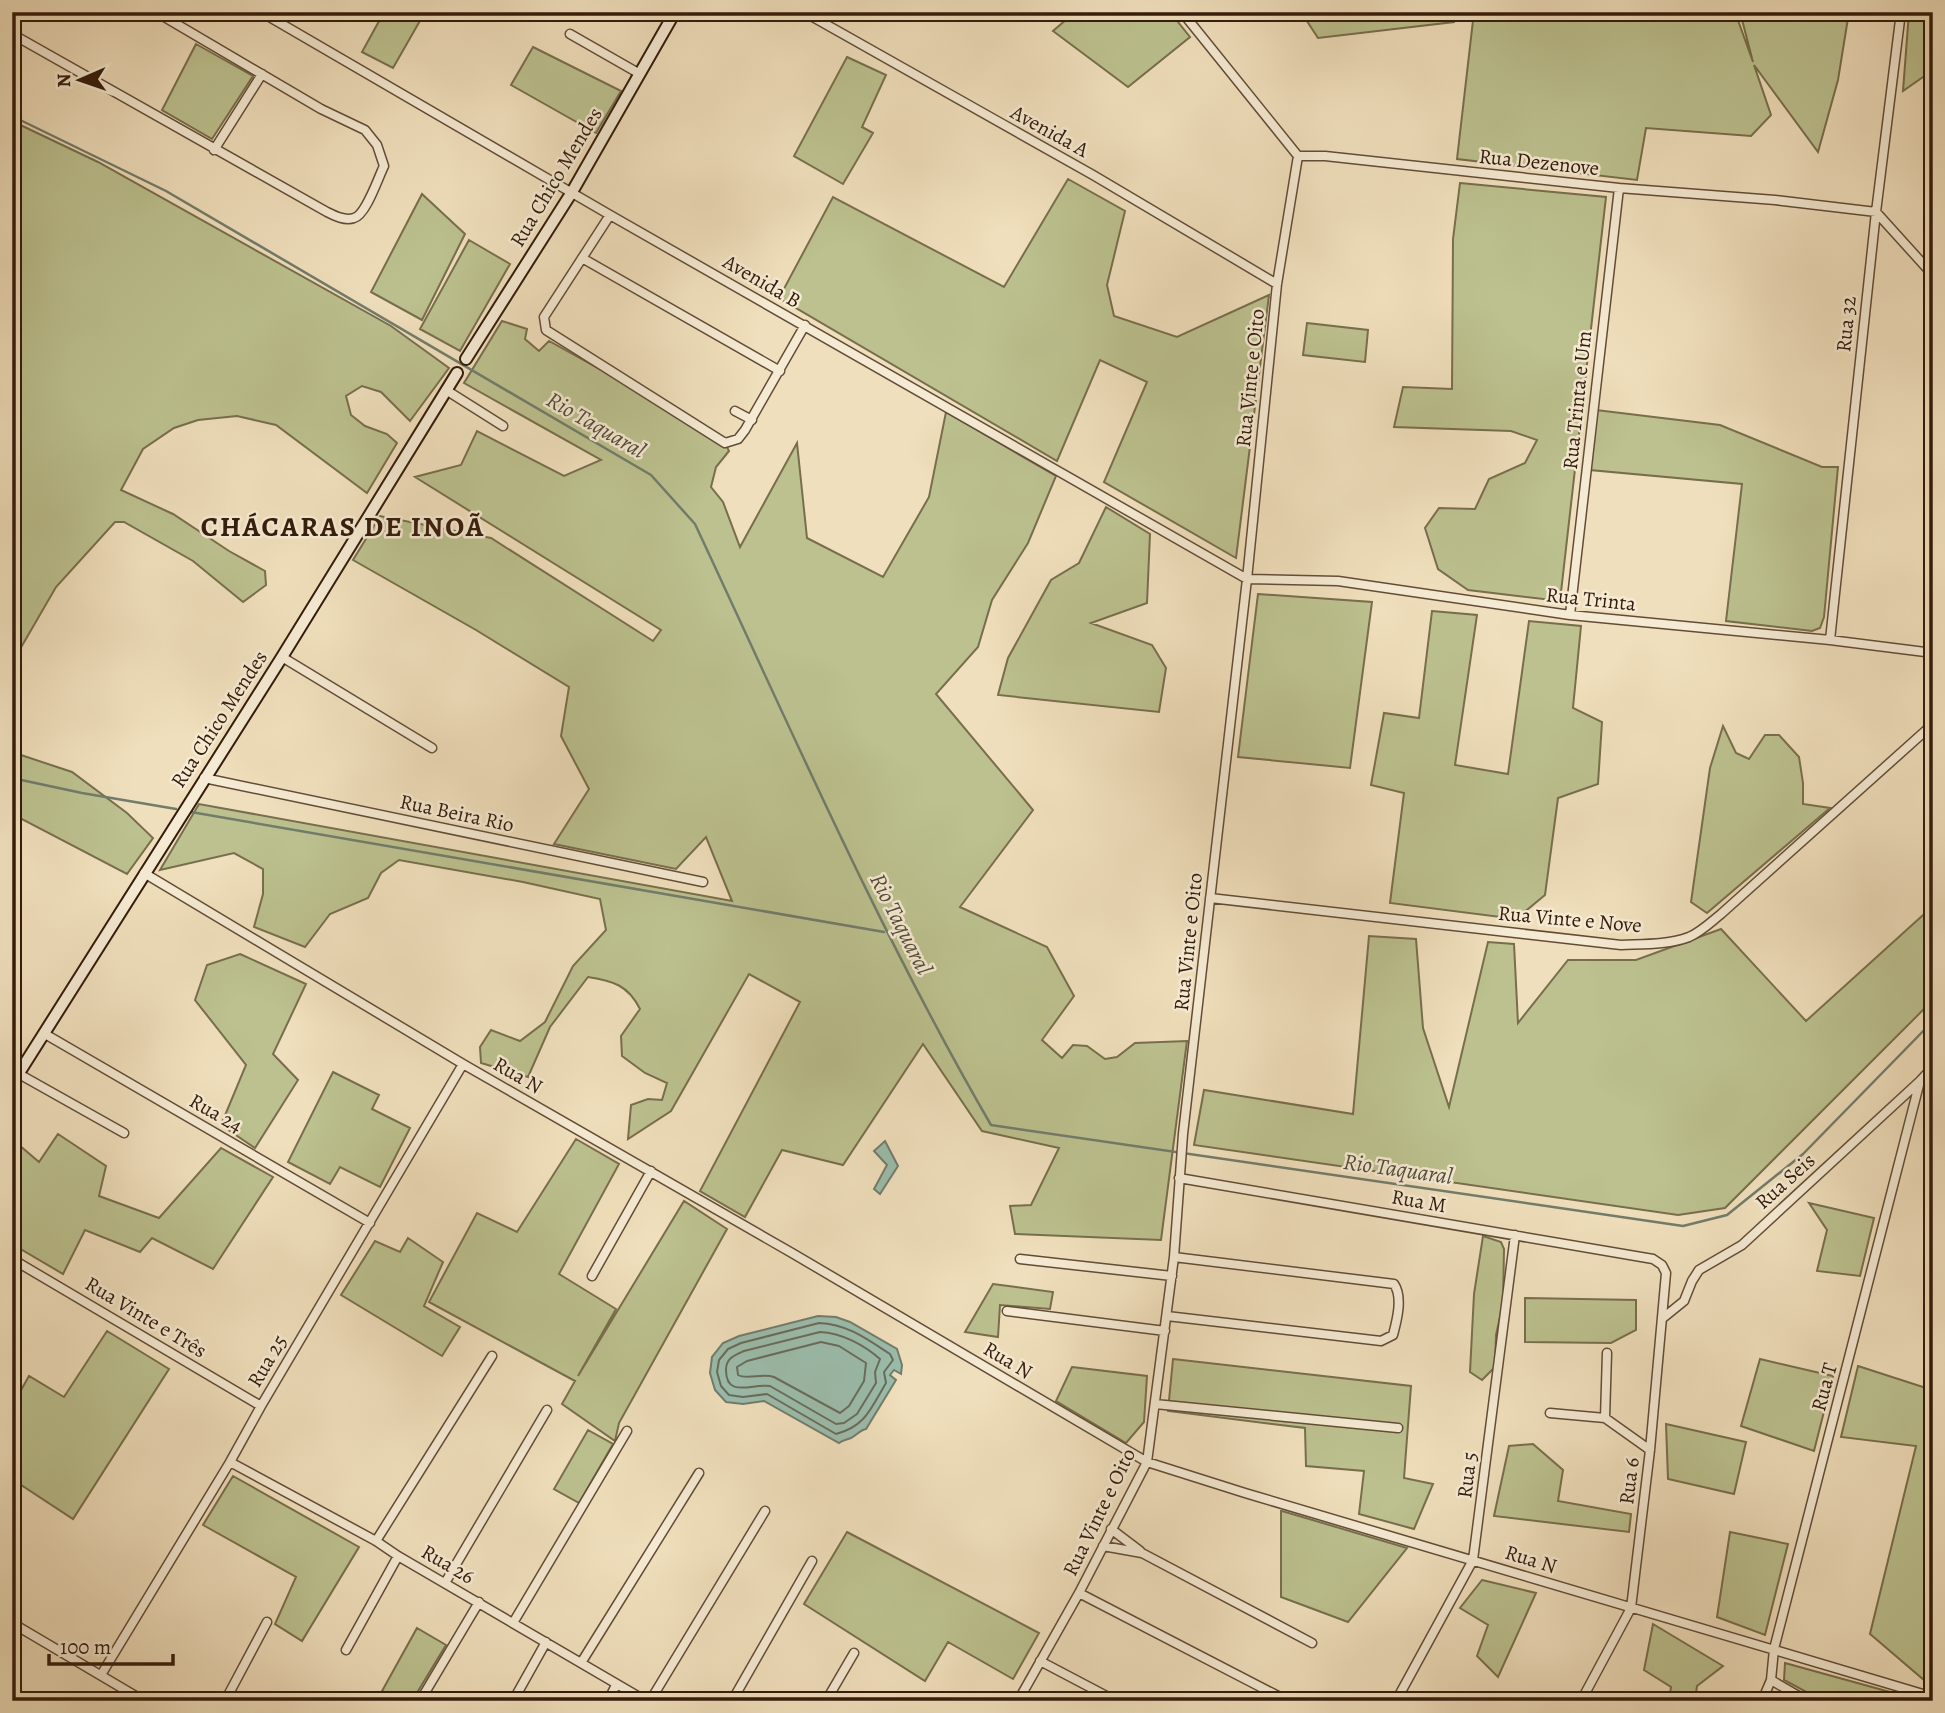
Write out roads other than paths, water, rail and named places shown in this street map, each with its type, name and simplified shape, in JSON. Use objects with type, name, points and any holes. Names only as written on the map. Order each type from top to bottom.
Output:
[{"type":"main road","name":"Rua Chico Mendes","points":[[466,359],[572,192],[675,12]]},
{"type":"main road","name":"Rua Chico Mendes","points":[[12,1084],[282,657],[457,373]]},
{"type":"street","points":[[12,34],[337,217],[354,219],[363,213],[384,166],[377,145],[365,130],[321,109],[156,12]]},
{"type":"street","name":"Avenida B","points":[[261,12],[1247,579]]},
{"type":"street","name":"Avenida A","points":[[804,12],[1093,175],[1277,284]]},
{"type":"street","points":[[1182,12],[1298,156]]},
{"type":"street","name":"Rua 32","points":[[1830,640],[1876,212],[1901,12]]},
{"type":"street","points":[[570,34],[640,74]]},
{"type":"street","points":[[214,150],[262,74]]},
{"type":"street","name":"Rua Vinte e Oito","points":[[1018,1701],[1079,1593],[1147,1462],[1172,1276],[1183,1134],[1247,579],[1277,284],[1298,156]]},
{"type":"street","name":"Rua Dezenove","points":[[1298,156],[1325,156],[1619,188],[1775,200],[1876,212]]},
{"type":"street","name":"Rua Trinta e Um","points":[[1570,615],[1619,188]]},
{"type":"street","points":[[1876,212],[1933,275]]},
{"type":"street","points":[[610,215],[544,317],[546,330],[725,443],[738,439],[752,420],[805,325]]},
{"type":"street","points":[[582,258],[780,371]]},
{"type":"street","points":[[446,390],[503,426]]},
{"type":"street","points":[[735,411],[752,420]]},
{"type":"street","name":"Rua Trinta","points":[[1247,579],[1338,580],[1570,615],[1830,640],[1933,653]]},
{"type":"street","points":[[282,657],[432,748]]},
{"type":"street","name":"Rua Vinte e Nove","points":[[1210,898],[1621,945],[1675,941],[1699,931],[1721,914],[1933,724]]},
{"type":"street","name":"Rua Beira Rio","points":[[204,778],[703,882]]},
{"type":"street","name":"Rua N","points":[[144,873],[463,1064],[1147,1462],[1929,1696]]},
{"type":"street","name":"Rua 24","points":[[45,1034],[370,1223]]},
{"type":"street","name":"Rua 25","points":[[101,1675],[230,1462],[463,1064]]},
{"type":"street","name":"Rua Seis","points":[[1663,1318],[1684,1301],[1699,1270],[1742,1245],[1933,1068]]},
{"type":"street","points":[[19,1074],[124,1133]]},
{"type":"street","name":"Rua T","points":[[1762,1701],[1771,1680],[1774,1649],[1920,1081]]},
{"type":"street","points":[[592,1276],[651,1171]]},
{"type":"street","name":"Rua M","points":[[1179,1178],[1653,1259]]},
{"type":"street","name":"Rua 5","points":[[1396,1701],[1473,1560],[1515,1235]]},
{"type":"street","points":[[1167,1316],[1381,1342],[1393,1335],[1396,1326],[1399,1294],[1394,1284],[1174,1257]]},
{"type":"street","name":"Rua Vinte e Três","points":[[12,1259],[261,1406]]},
{"type":"street","points":[[1020,1259],[1172,1276]]},
{"type":"street","name":"Rua 6","points":[[1581,1701],[1631,1608],[1650,1450],[1666,1273],[1662,1265],[1653,1259]]},
{"type":"street","points":[[1007,1311],[1165,1331]]},
{"type":"street","points":[[1605,1418],[1607,1353]]},
{"type":"street","points":[[376,1541],[492,1356]]},
{"type":"street","points":[[1155,1404],[1398,1428]]},
{"type":"street","points":[[445,1583],[547,1410]]},
{"type":"street","points":[[1550,1413],[1605,1418],[1650,1450]]},
{"type":"street","points":[[513,1623],[627,1431]]},
{"type":"street","name":"Rua 26","points":[[230,1462],[376,1541],[616,1685],[648,1701]]},
{"type":"street","points":[[581,1663],[699,1473]]},
{"type":"street","points":[[648,1701],[765,1511]]},
{"type":"street","points":[[1111,1530],[1142,1553],[1312,1643]]},
{"type":"street","points":[[1103,1546],[1142,1553]]},
{"type":"street","points":[[346,1650],[398,1556]]},
{"type":"street","points":[[732,1701],[812,1561]]},
{"type":"street","points":[[1079,1593],[1278,1696]]},
{"type":"street","points":[[420,1701],[479,1602]]},
{"type":"street","points":[[225,1701],[267,1622]]},
{"type":"street","points":[[12,1623],[144,1701]]},
{"type":"street","points":[[513,1701],[546,1642]]},
{"type":"street","points":[[827,1701],[854,1653]]},
{"type":"street","points":[[1040,1661],[1116,1701]]},
{"type":"street","points":[[1771,1680],[1807,1701]]},
{"type":"street","points":[[608,1701],[616,1685]]},
{"type":"water","points":[[885,1141],[898,1166],[880,1194],[874,1189],[887,1165],[874,1151]]},
{"type":"water","points":[[818,1316],[836,1317],[850,1322],[897,1349],[902,1365],[901,1374],[894,1370],[890,1375],[896,1380],[866,1429],[839,1443],[764,1401],[743,1404],[726,1402],[715,1390],[710,1373],[712,1357],[723,1343],[739,1336]]},
{"type":"waterway","name":"Rio Taquaral","points":[[12,116],[166,191],[651,475],[695,524],[873,904],[991,1125],[1683,1226],[1727,1215],[1803,1154],[1933,1021]]},
{"type":"waterway","points":[[12,778],[176,809]]},
{"type":"waterway","points":[[191,812],[884,932]]},
{"type":"waterway","points":[[1927,1701],[1933,1680]]},
{"type":"district","name":"CHÁCARAS DE INOÃ","points":[[343,527]]}]
